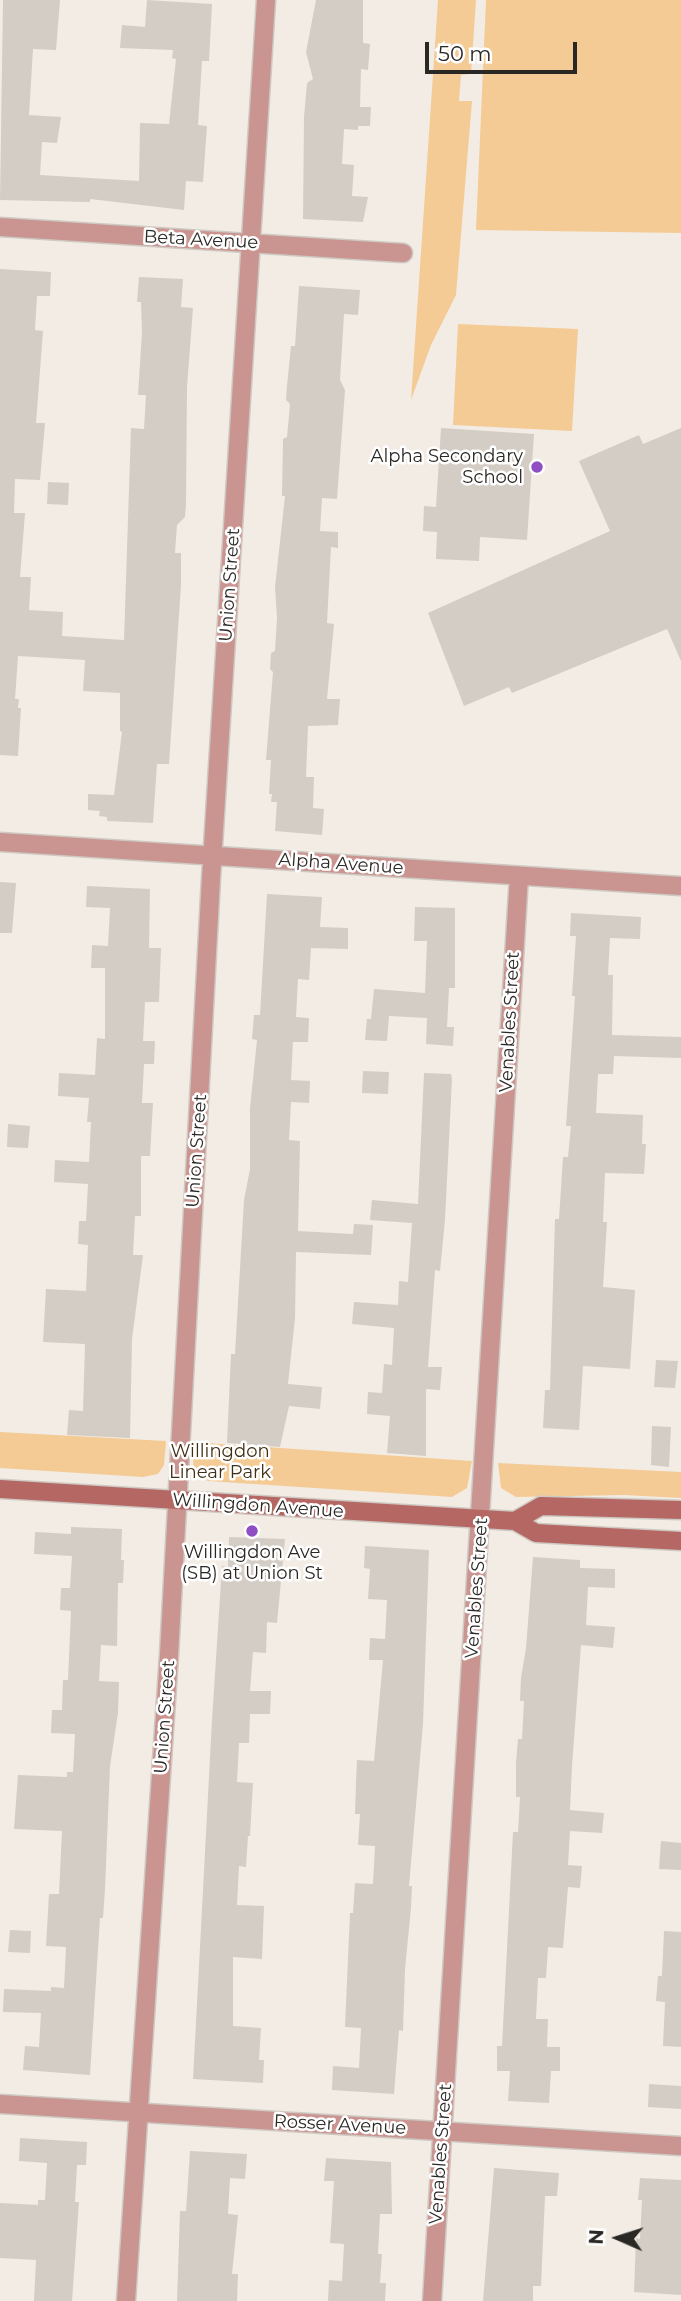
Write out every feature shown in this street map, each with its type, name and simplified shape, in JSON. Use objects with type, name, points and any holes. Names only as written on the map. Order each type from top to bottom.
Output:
[{"type":"main road","name":"Willingdon Avenue","points":[[0,1489],[515,1521],[537,1533],[681,1541]]},
{"type":"main road","name":"Willingdon Avenue","points":[[515,1521],[541,1506],[681,1510]]},
{"type":"street","name":"Union Street","points":[[126,2301],[177,1501],[213,855],[266,0]]},
{"type":"street","name":"Beta Avenue","points":[[0,227],[403,253]]},
{"type":"street","name":"Alpha Avenue","points":[[0,842],[681,886]]},
{"type":"street","name":"Venables Street","points":[[432,2301],[519,876]]},
{"type":"street","name":"Rosser Avenue","points":[[0,2104],[681,2146]]},
{"type":"green space","points":[[438,0],[476,0],[471,74],[461,75],[459,101],[472,101],[456,295],[431,345],[411,400]]},
{"type":"green space","points":[[486,0],[681,0],[681,233],[476,230]]},
{"type":"green space","points":[[458,324],[578,329],[572,431],[453,425]]},
{"type":"green space","name":"Willingdon Linear Park","points":[[0,1432],[166,1441],[164,1465],[158,1474],[143,1477],[0,1468]]},
{"type":"green space","name":"Willingdon Linear Park","points":[[192,1442],[472,1461],[467,1488],[452,1497],[208,1481],[194,1473]]},
{"type":"green space","points":[[498,1463],[681,1472],[681,1498],[624,1495],[516,1497],[501,1488]]},
{"type":"building","points":[[3,0],[60,0],[56,50],[33,49],[29,115],[61,117],[57,143],[42,142],[40,175],[139,181],[140,123],[169,124],[176,59],[172,58],[173,50],[120,48],[122,25],[145,27],[147,0],[212,4],[209,61],[202,61],[198,125],[207,126],[203,182],[186,181],[184,210],[90,199],[90,202],[0,200]]},
{"type":"building","points":[[316,0],[363,0],[363,43],[370,44],[368,70],[361,69],[360,107],[371,107],[370,126],[358,126],[358,130],[344,129],[342,164],[354,165],[352,196],[368,197],[363,222],[303,219],[304,117],[307,83],[313,79],[306,52]]},
{"type":"building","points":[[0,269],[51,272],[50,296],[37,296],[35,330],[43,331],[36,423],[45,423],[40,480],[15,479],[14,513],[25,513],[20,577],[31,577],[29,610],[63,612],[62,636],[124,640],[131,428],[144,429],[146,395],[138,395],[142,332],[141,302],[137,302],[139,277],[183,279],[181,307],[193,308],[187,387],[186,504],[185,517],[177,525],[175,553],[181,553],[181,585],[169,764],[157,764],[153,823],[107,821],[107,817],[99,816],[100,811],[88,810],[88,794],[114,795],[122,732],[120,693],[83,691],[85,660],[18,656],[15,699],[19,699],[18,708],[21,708],[18,756],[0,755]]},
{"type":"building","points":[[299,286],[360,290],[358,315],[344,314],[340,380],[345,390],[337,499],[322,498],[320,531],[338,532],[338,548],[331,547],[327,623],[334,624],[327,699],[340,699],[338,725],[308,726],[306,777],[314,777],[313,808],[324,809],[322,835],[275,831],[277,802],[271,802],[271,760],[266,760],[273,672],[270,669],[271,653],[275,651],[277,618],[275,587],[285,496],[282,496],[283,439],[287,437],[290,404],[286,400],[287,386],[291,346],[295,346]]},
{"type":"building","points":[[441,428],[534,434],[527,540],[480,537],[479,561],[436,559],[437,532],[423,531],[424,506],[436,507]]},
{"type":"building","points":[[681,428],[681,661],[667,629],[512,693],[509,687],[464,706],[428,613],[610,531],[579,461],[639,435],[643,444]]},
{"type":"building","points":[[48,482],[69,483],[68,505],[47,504]]},
{"type":"building","points":[[0,882],[16,883],[12,933],[0,933]]},
{"type":"building","points":[[87,886],[150,889],[149,948],[161,948],[159,1002],[145,1002],[143,1041],[155,1041],[154,1064],[144,1064],[142,1103],[153,1103],[150,1156],[141,1156],[141,1216],[135,1216],[133,1255],[143,1255],[132,1339],[130,1438],[67,1435],[69,1410],[83,1411],[85,1344],[43,1342],[46,1289],[86,1291],[88,1245],[78,1244],[79,1221],[86,1221],[88,1184],[54,1182],[55,1160],[89,1162],[91,1122],[87,1122],[89,1098],[58,1096],[59,1073],[95,1075],[97,1038],[105,1039],[105,968],[91,968],[92,945],[108,946],[110,908],[86,907]]},
{"type":"building","points":[[267,894],[322,897],[320,927],[348,928],[348,949],[311,948],[309,980],[298,979],[296,1017],[309,1018],[308,1042],[293,1042],[291,1080],[310,1081],[309,1103],[291,1102],[289,1140],[300,1141],[298,1231],[353,1234],[354,1224],[373,1225],[371,1255],[296,1252],[295,1318],[288,1384],[322,1387],[320,1409],[289,1406],[280,1447],[227,1443],[231,1354],[235,1354],[244,1200],[250,1169],[250,1108],[257,1040],[252,1039],[254,1015],[260,1015]]},
{"type":"building","points":[[415,907],[455,908],[455,988],[449,988],[447,1027],[454,1027],[453,1046],[426,1044],[427,1018],[389,1016],[387,1041],[365,1040],[367,1019],[371,1019],[374,989],[425,993],[427,941],[414,941]]},
{"type":"building","points":[[571,913],[641,917],[640,939],[610,938],[608,975],[613,975],[612,1035],[681,1037],[681,1058],[614,1056],[613,1074],[598,1074],[596,1113],[643,1115],[642,1144],[646,1144],[644,1174],[605,1173],[603,1222],[607,1222],[603,1287],[635,1290],[630,1369],[583,1366],[579,1430],[543,1428],[545,1390],[550,1390],[555,1219],[559,1219],[563,1157],[568,1157],[571,1126],[566,1126],[575,996],[572,996],[576,936],[570,936]]},
{"type":"building","points":[[363,1071],[389,1072],[388,1094],[362,1093]]},
{"type":"building","points":[[424,1073],[451,1074],[452,1079],[445,1220],[440,1271],[435,1270],[428,1367],[442,1367],[440,1390],[426,1389],[426,1456],[387,1453],[390,1416],[367,1414],[368,1392],[382,1393],[384,1364],[392,1365],[394,1328],[352,1324],[354,1302],[398,1305],[399,1281],[408,1282],[412,1223],[370,1220],[372,1200],[418,1204]]},
{"type":"building","points":[[8,1124],[30,1126],[28,1148],[7,1147]]},
{"type":"building","points":[[656,1360],[678,1361],[675,1388],[654,1387]]},
{"type":"building","points":[[652,1426],[671,1427],[669,1467],[651,1465]]},
{"type":"building","points":[[71,1527],[122,1529],[121,1560],[124,1560],[123,1583],[118,1583],[117,1646],[101,1645],[99,1681],[119,1682],[118,1713],[110,1766],[105,1889],[103,1918],[100,1918],[90,2075],[23,2070],[25,2046],[39,2047],[41,2013],[3,2012],[4,1989],[51,1991],[51,1987],[64,1988],[66,1947],[46,1946],[49,1894],[59,1894],[62,1831],[14,1829],[18,1775],[67,1777],[67,1772],[73,1772],[75,1734],[51,1733],[52,1710],[62,1710],[63,1680],[68,1680],[71,1611],[60,1610],[61,1588],[70,1588],[72,1556],[34,1554],[35,1532],[71,1534]]},
{"type":"building","points":[[229,1537],[285,1539],[277,1623],[267,1622],[266,1653],[253,1652],[250,1691],[271,1691],[270,1714],[250,1714],[249,1743],[239,1743],[237,1782],[253,1783],[246,1867],[239,1866],[237,1905],[264,1906],[262,1959],[233,1957],[233,2026],[261,2028],[259,2060],[264,2060],[263,2083],[193,2079],[222,1566],[228,1567]]},
{"type":"building","points":[[365,1546],[429,1550],[423,1724],[409,1886],[412,1886],[403,2031],[399,2030],[394,2094],[332,2090],[333,2066],[359,2068],[361,2028],[345,2027],[350,1913],[353,1913],[355,1883],[373,1884],[375,1846],[358,1845],[360,1814],[355,1814],[357,1760],[374,1761],[383,1660],[369,1660],[370,1638],[385,1639],[387,1600],[368,1599],[370,1569],[364,1568]]},
{"type":"building","points":[[533,1557],[580,1560],[580,1568],[615,1569],[615,1588],[588,1587],[586,1625],[615,1627],[613,1648],[581,1645],[572,1766],[570,1810],[604,1813],[602,1833],[570,1831],[568,1865],[582,1866],[580,1888],[568,1887],[563,1948],[548,1947],[546,1978],[538,1978],[536,2019],[548,2019],[547,2047],[560,2047],[560,2071],[551,2071],[549,2103],[508,2101],[510,2071],[497,2071],[497,2046],[502,2046],[513,1832],[518,1832],[520,1797],[516,1797],[516,1763],[518,1739],[522,1739],[524,1701],[520,1701],[521,1678]]},
{"type":"building","points":[[661,1841],[681,1843],[681,1870],[659,1869]]},
{"type":"building","points":[[10,1930],[31,1931],[30,1953],[8,1952]]},
{"type":"building","points":[[664,1931],[681,1932],[681,2047],[663,2046],[665,2002],[656,2001],[658,1976],[662,1976]]},
{"type":"building","points":[[649,2084],[681,2086],[681,2109],[648,2107]]},
{"type":"building","points":[[20,2138],[87,2142],[86,2165],[77,2165],[75,2202],[79,2202],[72,2301],[34,2301],[36,2260],[0,2258],[0,2203],[38,2205],[38,2200],[45,2200],[47,2163],[19,2161]]},
{"type":"building","points":[[190,2151],[247,2154],[245,2179],[230,2178],[228,2214],[238,2215],[232,2274],[238,2274],[237,2301],[177,2301],[180,2211],[186,2211]]},
{"type":"building","points":[[326,2158],[391,2162],[392,2214],[380,2214],[378,2254],[382,2254],[380,2283],[386,2283],[385,2301],[328,2301],[329,2280],[342,2281],[344,2244],[330,2243],[334,2181],[324,2181]]},
{"type":"building","points":[[494,2168],[559,2173],[557,2196],[545,2196],[541,2286],[533,2286],[533,2301],[483,2301]]},
{"type":"building","points":[[640,2178],[681,2180],[681,2295],[634,2292],[636,2238],[640,2239]]},
{"type":"place","name":"Alpha Secondary School","points":[[537,467]]},
{"type":"place","name":"Willingdon Ave (SB) at Union St","points":[[252,1531]]}]
